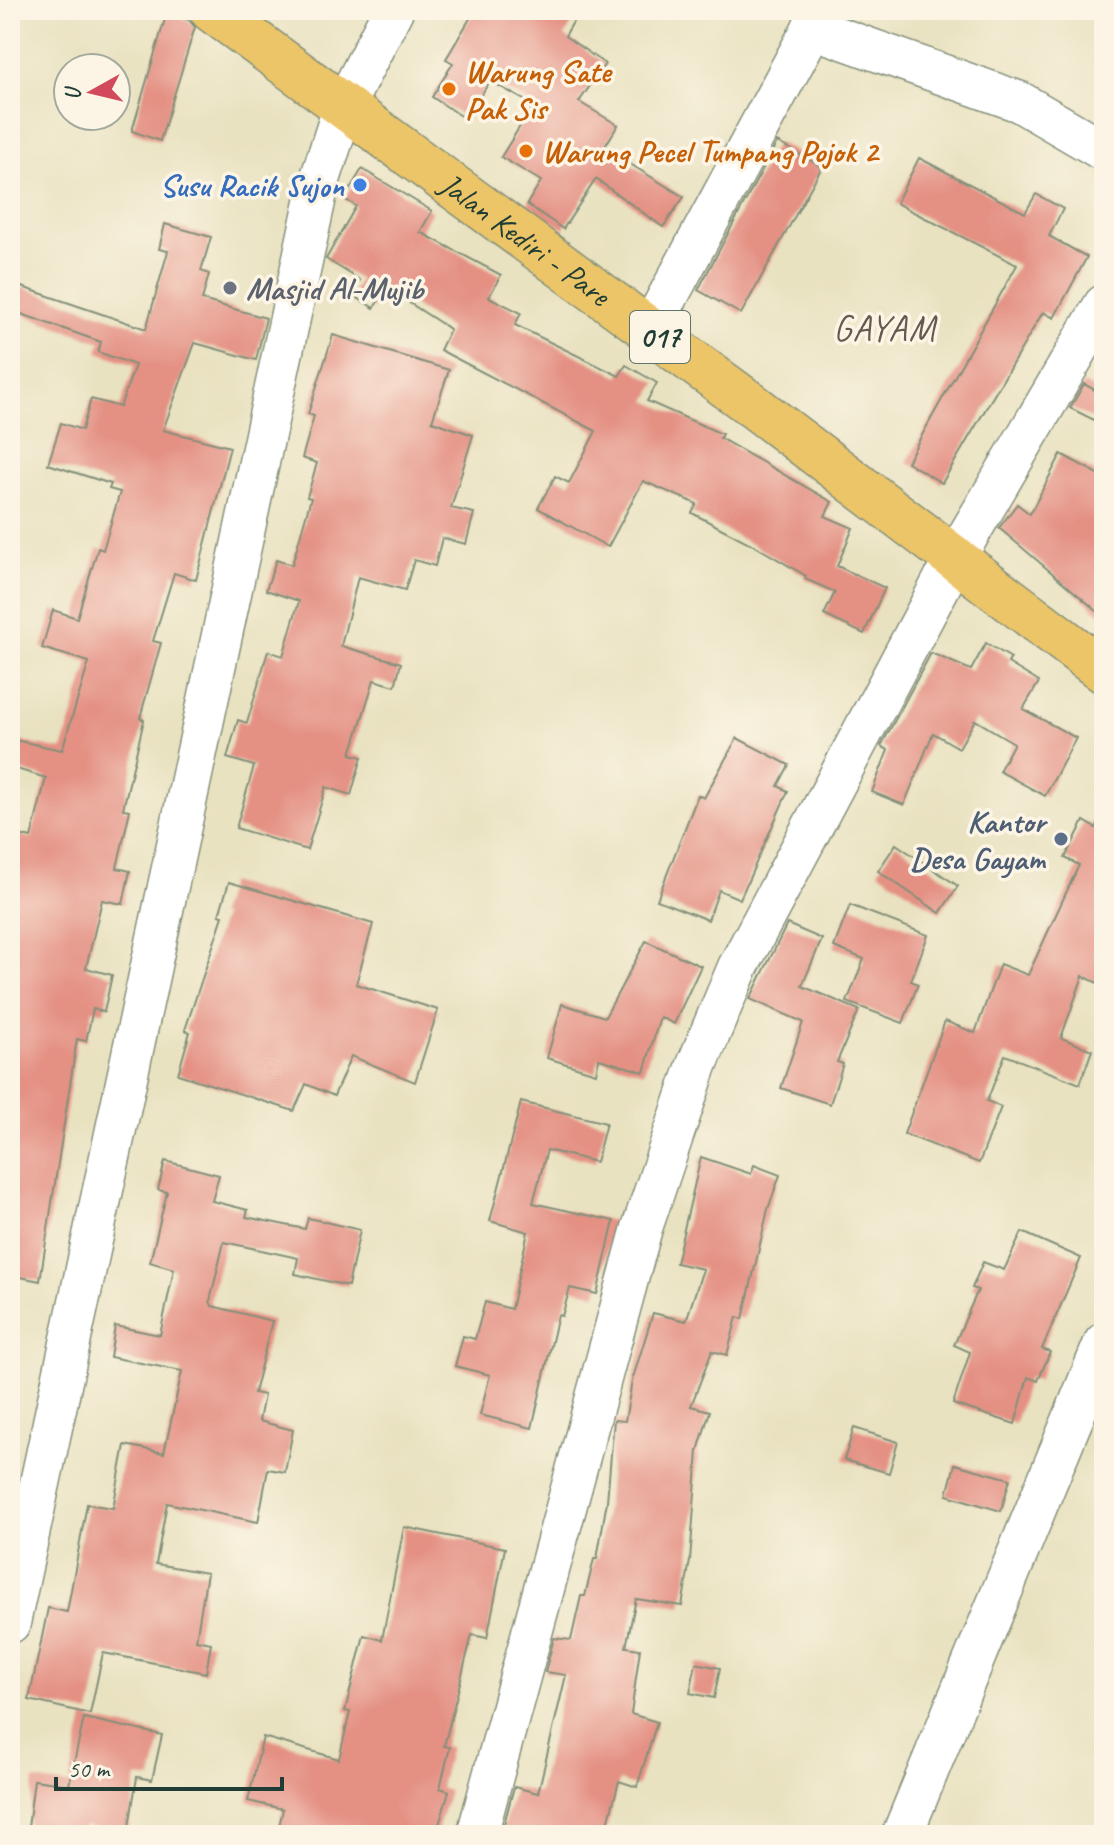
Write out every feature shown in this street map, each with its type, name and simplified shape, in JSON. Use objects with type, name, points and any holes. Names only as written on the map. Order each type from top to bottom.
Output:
[{"type":"main road","name":"Jalan Kediri - Pare","points":[[212,10],[650,330],[1104,671]]},
{"type":"street","points":[[10,1623],[319,183],[343,108],[393,10]]},
{"type":"street","points":[[650,330],[817,19],[1020,102],[1104,151]]},
{"type":"street","points":[[477,1835],[642,1228],[697,1065],[738,967],[955,558],[1104,305]]},
{"type":"street","points":[[902,1835],[1104,1343]]},
{"type":"building","points":[[475,10],[580,10],[565,36],[605,64],[579,102],[618,125],[604,148],[684,197],[663,227],[596,179],[563,229],[527,204],[541,181],[501,157],[533,105],[490,81],[466,119],[432,97],[453,63],[446,59]]},
{"type":"building","points":[[167,12],[189,20],[195,27],[160,141],[132,131]]},
{"type":"building","points":[[777,142],[822,167],[741,314],[698,290]]},
{"type":"building","points":[[919,158],[1025,213],[1036,194],[1063,209],[1049,236],[1087,257],[1054,318],[1043,312],[942,483],[907,462],[1017,265],[896,203]]},
{"type":"building","points":[[362,169],[432,211],[420,232],[501,275],[489,297],[521,313],[515,325],[619,376],[626,365],[657,383],[647,401],[722,434],[720,438],[832,502],[825,516],[853,528],[837,566],[885,588],[864,634],[824,615],[835,592],[805,579],[806,576],[757,547],[692,513],[697,504],[643,481],[608,547],[538,508],[555,476],[569,483],[596,431],[440,350],[450,329],[386,288],[374,308],[351,294],[360,280],[326,259],[356,206],[344,199]]},
{"type":"building","points":[[165,224],[211,237],[201,271],[209,274],[202,300],[266,318],[256,360],[195,343],[163,430],[230,447],[196,580],[174,573],[153,641],[161,643],[140,718],[144,720],[123,809],[130,810],[117,868],[130,871],[123,904],[102,900],[86,968],[112,975],[104,1012],[93,1009],[86,1041],[77,1039],[40,1281],[10,1275],[10,832],[31,838],[46,778],[10,767],[10,739],[62,750],[89,662],[42,648],[53,610],[77,618],[98,548],[103,550],[120,492],[109,489],[111,484],[48,464],[61,423],[82,430],[91,399],[120,407],[135,365],[98,352],[101,342],[10,310],[10,283],[146,329],[168,251],[159,249]]},
{"type":"building","points":[[333,335],[449,370],[432,421],[473,435],[451,508],[474,513],[466,544],[442,538],[435,566],[414,560],[405,590],[358,577],[341,646],[401,663],[395,686],[374,680],[351,754],[362,757],[351,795],[326,787],[307,850],[236,828],[254,766],[227,758],[238,720],[247,723],[268,651],[283,656],[299,601],[266,590],[276,560],[292,565],[311,498],[307,497],[317,463],[302,458],[314,416],[308,414]]},
{"type":"building","points":[[1084,384],[1104,395],[1104,425],[1070,408]]},
{"type":"building","points":[[1061,454],[1104,477],[1104,617],[999,528],[1017,504],[1030,514]]},
{"type":"building","points":[[986,643],[1011,658],[1008,663],[1039,682],[1023,709],[1076,738],[1045,796],[999,771],[1014,743],[975,720],[959,748],[933,733],[904,805],[872,792],[888,750],[881,746],[931,653],[971,670]]},
{"type":"building","points":[[737,738],[789,765],[778,786],[788,791],[740,899],[719,890],[708,920],[657,900],[698,795],[704,798]]},
{"type":"building","points":[[1104,812],[1104,986],[1083,976],[1061,1038],[1092,1050],[1080,1084],[1005,1055],[987,1101],[1001,1107],[979,1163],[904,1134],[945,1021],[975,1033],[1000,964],[1028,975],[1079,865],[1065,858],[1084,821],[1096,828]]},
{"type":"building","points":[[896,844],[958,886],[940,913],[878,871]]},
{"type":"building","points":[[229,882],[373,924],[356,984],[438,1010],[415,1082],[351,1056],[334,1096],[306,1084],[294,1111],[178,1074],[190,1032],[185,1030],[223,916],[219,915]]},
{"type":"building","points":[[850,905],[928,935],[911,981],[918,984],[903,1023],[847,1002],[864,959],[834,947]]},
{"type":"building","points":[[787,924],[822,939],[802,986],[859,1010],[837,1062],[843,1064],[830,1104],[781,1088],[803,1022],[750,999]]},
{"type":"building","points":[[646,941],[701,966],[674,1024],[660,1017],[644,1072],[599,1059],[596,1073],[547,1058],[562,1004],[605,1017]]},
{"type":"building","points":[[521,1102],[606,1123],[596,1162],[547,1150],[533,1203],[614,1221],[597,1294],[570,1288],[562,1316],[558,1315],[532,1428],[480,1415],[490,1375],[455,1366],[463,1336],[475,1339],[485,1302],[511,1309],[528,1232],[490,1221]]},
{"type":"building","points":[[701,1157],[751,1174],[754,1165],[780,1175],[768,1209],[743,1319],[737,1317],[727,1355],[712,1351],[691,1406],[710,1411],[698,1451],[690,1561],[682,1606],[636,1599],[626,1647],[640,1649],[631,1714],[657,1722],[637,1787],[619,1781],[605,1835],[501,1835],[514,1787],[538,1793],[566,1675],[545,1672],[554,1638],[571,1640],[581,1596],[585,1596],[594,1559],[597,1559],[607,1501],[614,1420],[625,1421],[632,1381],[653,1313],[686,1321],[703,1269],[676,1263]]},
{"type":"building","points":[[165,1161],[219,1175],[212,1201],[248,1210],[246,1217],[305,1229],[308,1218],[360,1230],[348,1286],[295,1274],[298,1258],[224,1242],[210,1301],[212,1306],[272,1321],[254,1393],[264,1395],[259,1421],[293,1430],[285,1472],[268,1469],[258,1522],[167,1503],[156,1564],[207,1573],[196,1640],[211,1643],[206,1673],[103,1653],[90,1714],[29,1700],[48,1608],[67,1612],[87,1504],[113,1508],[125,1445],[164,1453],[182,1371],[110,1357],[115,1326],[160,1335],[174,1269],[150,1262],[167,1192],[158,1190]]},
{"type":"building","points":[[1022,1232],[1081,1258],[1042,1349],[1050,1352],[1038,1381],[1028,1377],[1015,1424],[953,1404],[970,1352],[954,1345],[978,1290],[972,1288],[983,1262],[1004,1270]]},
{"type":"building","points":[[854,1428],[898,1442],[889,1473],[844,1460]]},
{"type":"building","points":[[955,1464],[1010,1479],[1001,1511],[947,1495]]},
{"type":"building","points":[[404,1527],[505,1548],[487,1638],[472,1635],[444,1746],[450,1747],[440,1788],[449,1791],[436,1835],[277,1835],[283,1809],[248,1801],[263,1737],[339,1759],[350,1712],[345,1711],[364,1635],[382,1640]]},
{"type":"building","points":[[696,1663],[720,1668],[714,1698],[690,1693]]},
{"type":"building","points":[[84,1718],[162,1735],[152,1780],[137,1777],[128,1833],[84,1826],[83,1835],[27,1835],[34,1780],[69,1785]]},
{"type":"place","name":"Warung Sate Pak Sis","points":[[449,89]]},
{"type":"place","name":"Warung Pecel Tumpang Pojok 2","points":[[526,151]]},
{"type":"place","name":"Susu Racik Sujon","points":[[360,185]]},
{"type":"place","name":"Masjid Al-Mujib","points":[[230,288]]},
{"type":"place","name":"Kantor Desa Gayam","points":[[1061,839]]},
{"type":"district","name":"GAYAM","points":[[885,327]]}]
